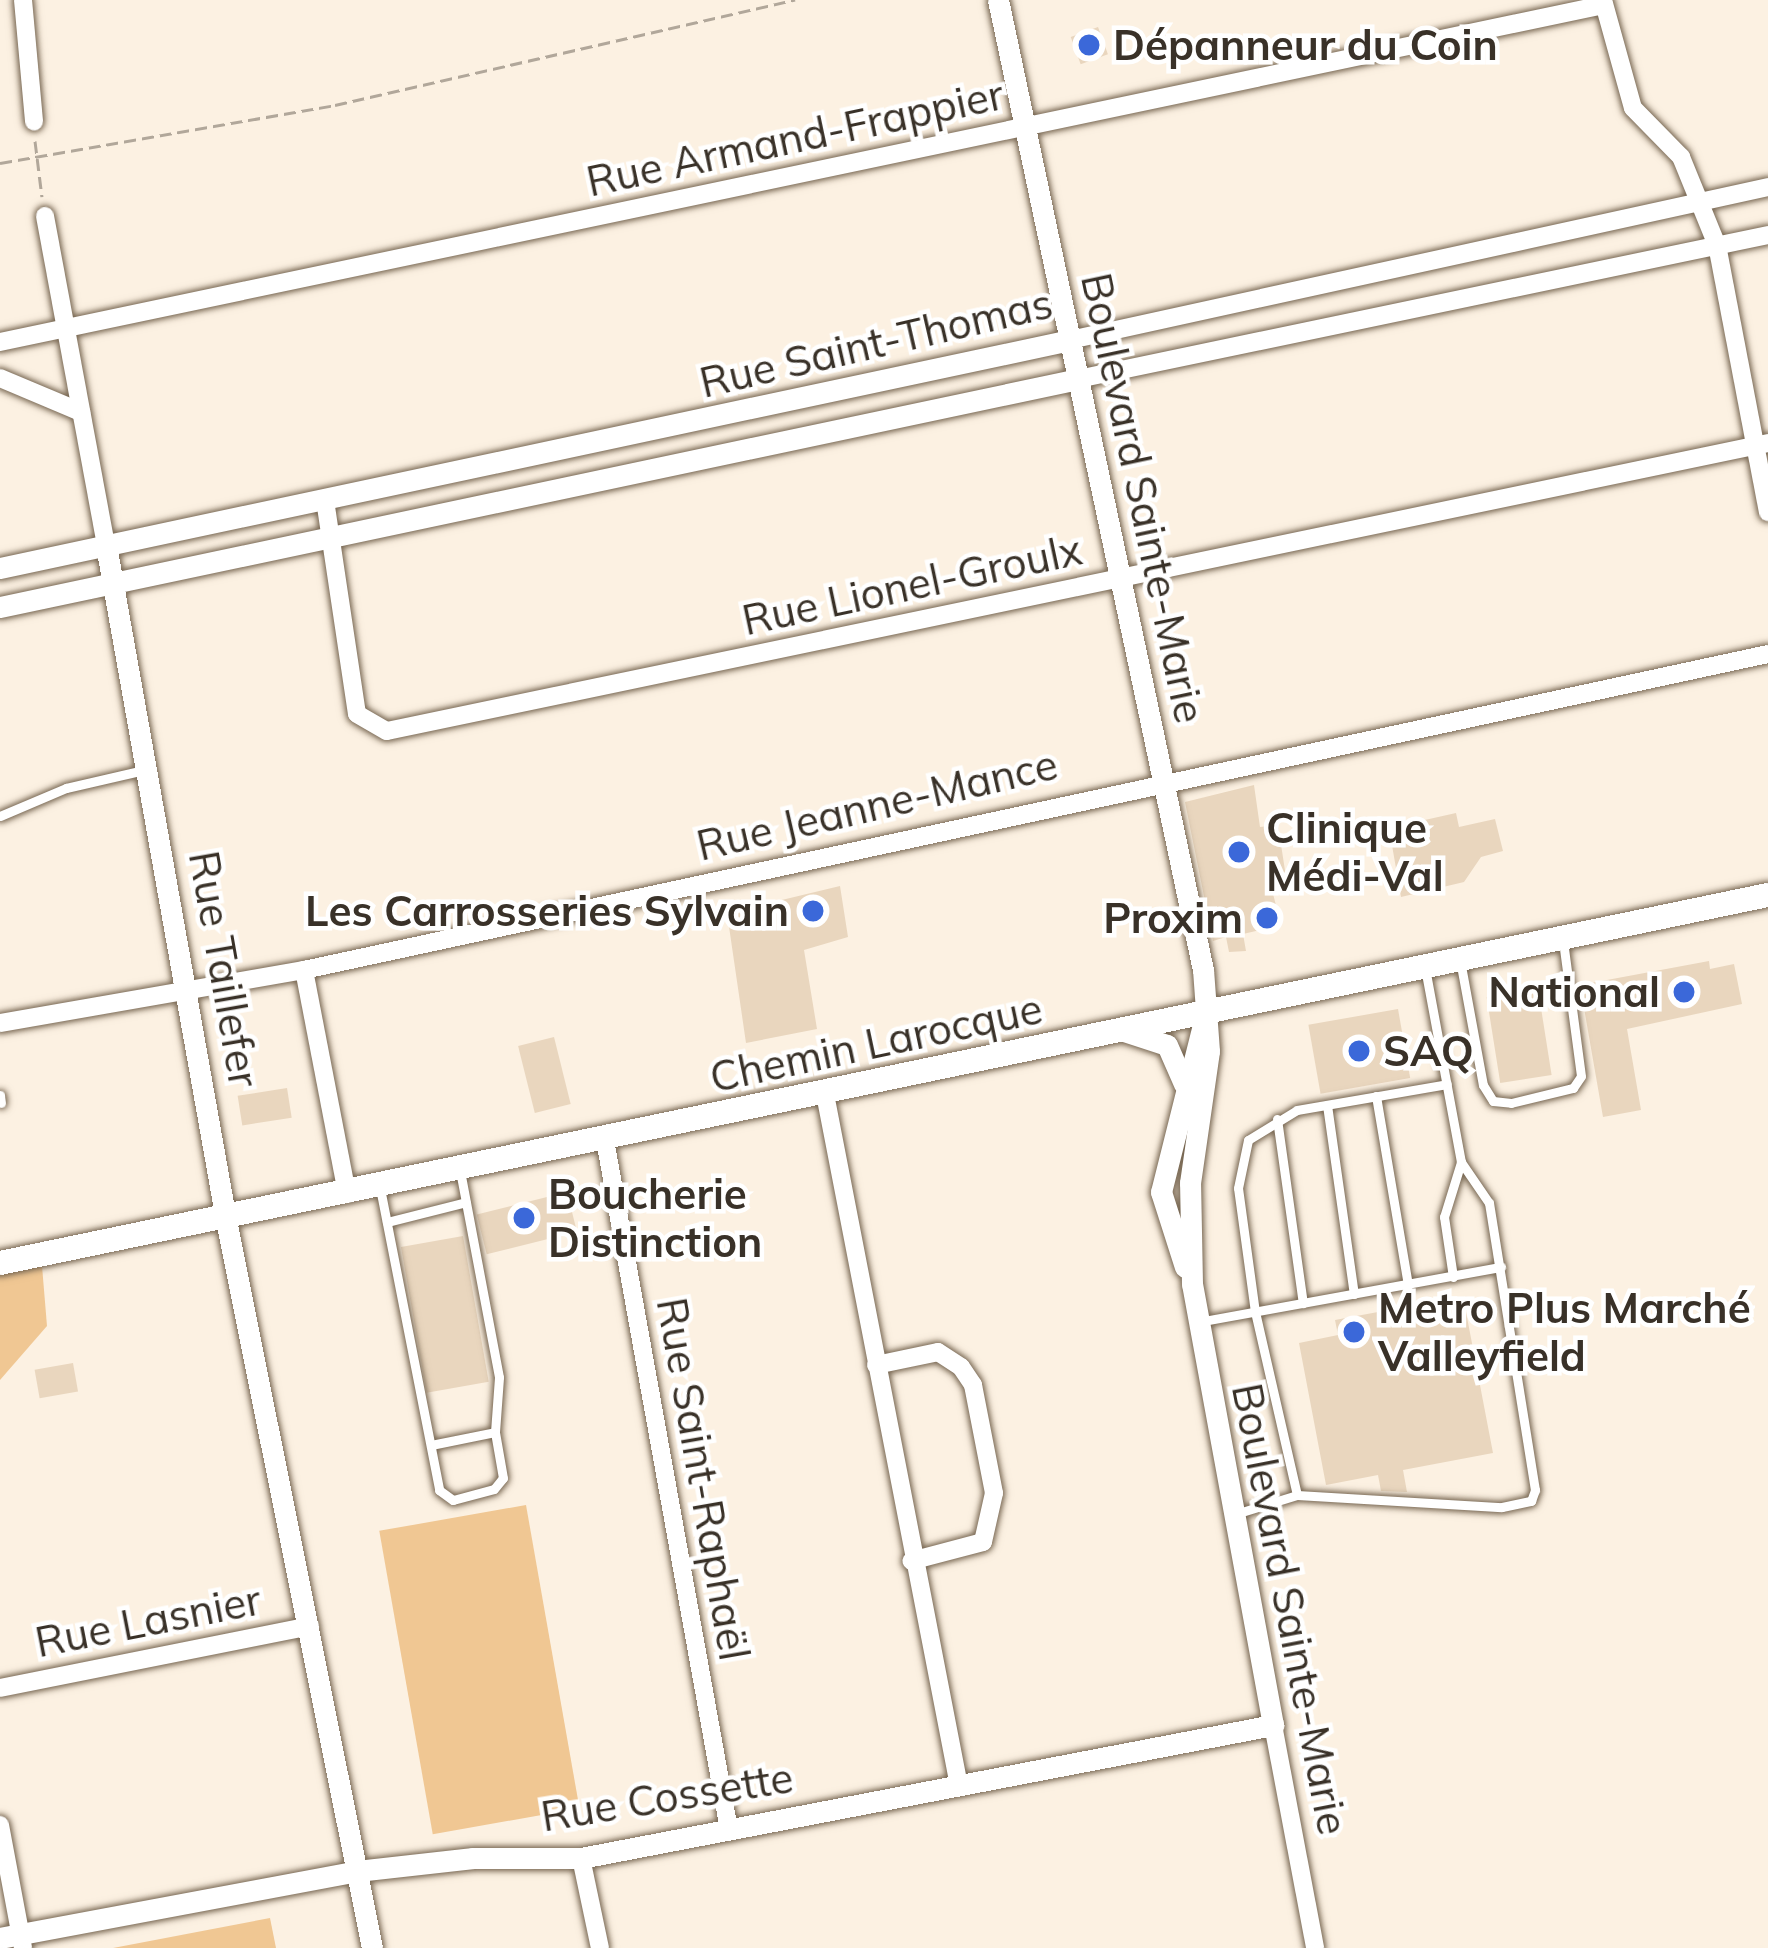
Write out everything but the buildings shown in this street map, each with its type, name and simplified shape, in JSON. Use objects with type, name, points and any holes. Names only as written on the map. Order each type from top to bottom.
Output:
[{"type":"main road","name":"Chemin Larocque","points":[[0,1263],[226,1220],[1768,895]]},
{"type":"street","points":[[23,0],[34,122]]},
{"type":"street","name":"Boulevard Sainte-Marie","points":[[998,0],[1163,778],[1207,1013],[1190,1183],[1192,1284],[1230,1515],[1315,1948]]},
{"type":"street","points":[[1604,2],[1633,108],[1681,157],[1717,245],[1761,444],[1768,512]]},
{"type":"street","name":"Rue Armand-Frappier","points":[[0,342],[1604,2]]},
{"type":"street","name":"Rue Saint-Thomas","points":[[0,568],[1768,187]]},
{"type":"street","name":"Rue Taillefer","points":[[45,216],[190,990],[226,1220],[372,1948]]},
{"type":"street","name":"Rue Saint-Thomas","points":[[0,608],[114,579],[330,538],[1768,235]]},
{"type":"street","points":[[0,378],[81,412]]},
{"type":"street","name":"Rue Lionel-Groulx","points":[[326,500],[357,714],[387,731],[1761,444]]},
{"type":"street","name":"Rue Jeanne-Mance","points":[[0,1023],[304,970],[1163,778],[1768,654]]},
{"type":"street","points":[[304,970],[347,1194]]},
{"type":"street","name":"Boulevard Sainte-Marie","points":[[1192,1284],[1161,1192],[1207,1013]]},
{"type":"street","points":[[1124,1031],[1167,1046],[1180,1062],[1185,1090]]},
{"type":"street","points":[[825,1094],[911,1561],[958,1786]]},
{"type":"street","name":"Rue Saint-Raphaël","points":[[605,1140],[730,1830]]},
{"type":"street","points":[[876,1365],[938,1352],[961,1367],[974,1385],[994,1492],[983,1542],[911,1561]]},
{"type":"street","name":"Rue Lasnier","points":[[0,1688],[310,1625]]},
{"type":"street","name":"Rue Cossette","points":[[14,1940],[357,1870],[473,1858],[581,1858],[1273,1725]]},
{"type":"street","points":[[0,1825],[14,1940]]},
{"type":"street","points":[[581,1858],[600,1948]]},
{"type":"lane","points":[[0,816],[66,788],[149,769]]},
{"type":"lane","points":[[1460,960],[1483,1085],[1493,1101],[1510,1103],[1573,1088],[1580,1076],[1562,939]]},
{"type":"lane","points":[[1230,1515],[1297,1495],[1502,1507],[1531,1501],[1489,1203],[1461,1162],[1425,967]]},
{"type":"lane","points":[[1297,1495],[1255,1312],[1238,1187],[1253,1131],[1327,1105],[1447,1084]]},
{"type":"lane","points":[[1376,1096],[1408,1285]]},
{"type":"lane","points":[[1327,1105],[1354,1294]]},
{"type":"lane","points":[[1277,1119],[1303,1304]]},
{"type":"lane","points":[[1453,1277],[1444,1217],[1461,1162]]},
{"type":"lane","points":[[380,1187],[439,1490],[453,1500],[494,1489],[503,1478],[495,1432],[499,1377],[460,1171]]},
{"type":"lane","points":[[387,1222],[466,1202]]},
{"type":"lane","points":[[1197,1322],[1501,1267]]},
{"type":"lane","points":[[431,1445],[495,1432]]},
{"type":"path","points":[[0,163],[335,105],[796,0]]},
{"type":"path","points":[[34,122],[45,216]]},
{"type":"shaded area","points":[[42,1266],[47,1326],[0,1380],[0,1275]]},
{"type":"shaded area","points":[[526,1505],[579,1808],[433,1834],[379,1531]]},
{"type":"shaded area","points":[[270,1918],[276,1948],[113,1948]]},
{"type":"place","name":"Dépanneur du Coin","points":[[1089,45]]},
{"type":"place","name":"Clinique Médi-Val","points":[[1239,852]]},
{"type":"place","name":"Les Carrosseries Sylvain","points":[[813,911]]},
{"type":"place","name":"Proxim","points":[[1267,918]]},
{"type":"place","name":"National","points":[[1684,992]]},
{"type":"place","name":"SAQ","points":[[1359,1051]]},
{"type":"place","name":"Boucherie Distinction","points":[[524,1218]]},
{"type":"place","name":"Metro Plus Marché Valleyfield","points":[[1354,1332]]}]
